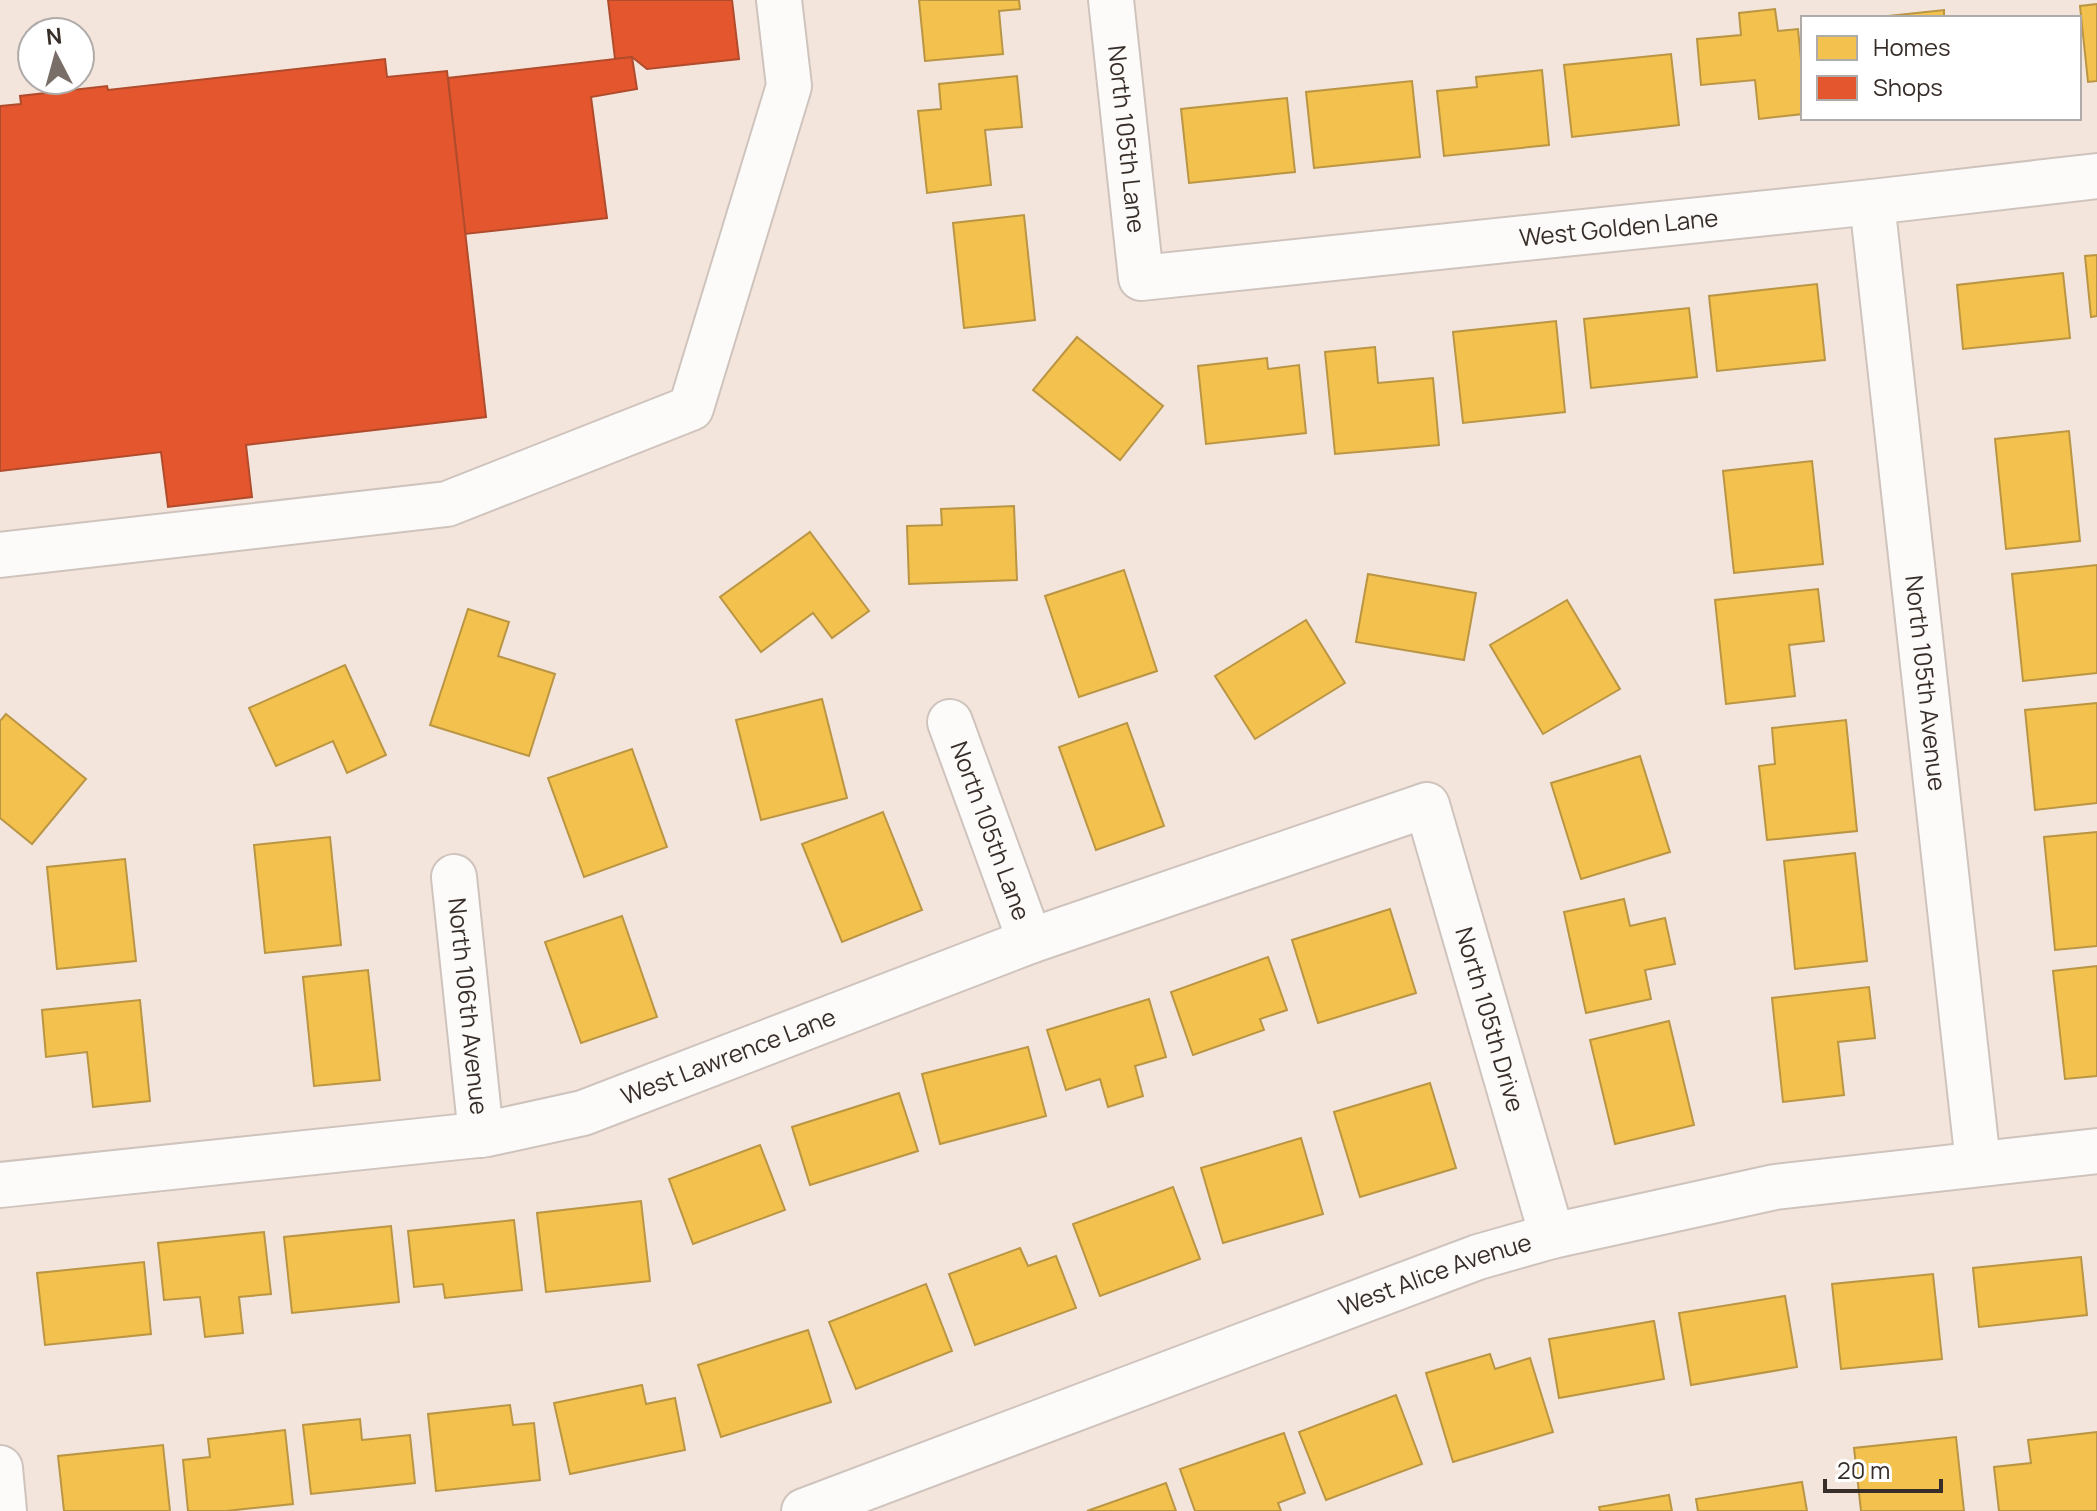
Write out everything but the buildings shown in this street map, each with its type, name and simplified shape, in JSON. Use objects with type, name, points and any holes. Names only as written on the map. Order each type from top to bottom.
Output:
[{"type":"street","points":[[0,555],[447,504],[691,408],[789,86],[779,0]]},
{"type":"street","name":"North 105th Lane","points":[[1111,0],[1141,278]]},
{"type":"street","name":"West Golden Lane","points":[[1141,278],[2097,176]]},
{"type":"street","name":"North 105th Avenue","points":[[1872,202],[1978,1163]]},
{"type":"street","name":"North 105th Lane","points":[[950,722],[1030,941]]},
{"type":"street","name":"West Lawrence Lane","points":[[0,1185],[481,1135],[583,1113],[1030,941],[1427,805]]},
{"type":"street","name":"North 105th Drive","points":[[1427,805],[1552,1236]]},
{"type":"street","name":"North 106th Avenue","points":[[454,877],[481,1135]]},
{"type":"street","name":"West Alice Avenue","points":[[804,1511],[1478,1257],[1552,1236],[1775,1187],[2097,1151]]},
{"type":"street","points":[[0,1468],[4,1511]]}]
